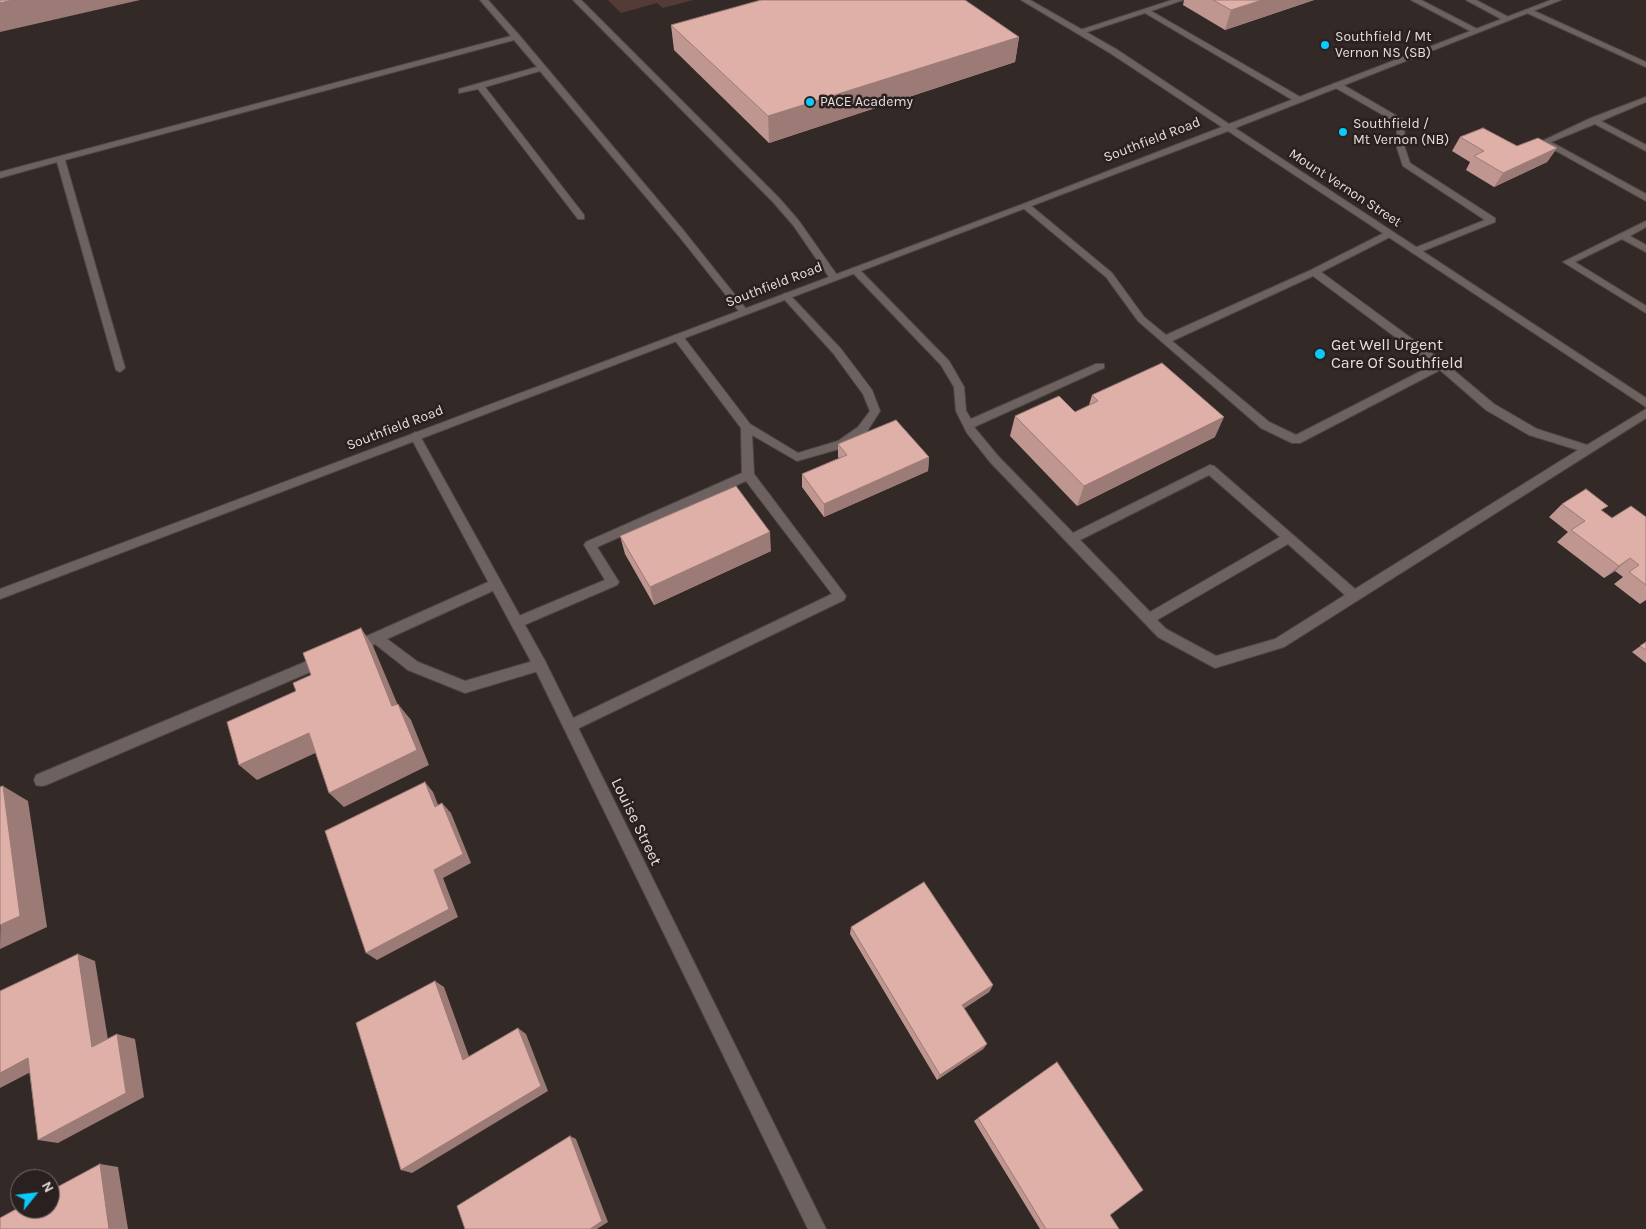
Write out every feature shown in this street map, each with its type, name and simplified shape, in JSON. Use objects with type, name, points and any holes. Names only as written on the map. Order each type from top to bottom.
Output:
[{"type":"main road","points":[[484,0],[681,233],[744,312]]},
{"type":"main road","points":[[577,0],[772,197],[796,223],[834,278]]},
{"type":"main road","name":"Mount Vernon Street","points":[[1026,0],[1081,31],[1415,251],[1643,398]]},
{"type":"main road","points":[[1081,31],[1179,0]]},
{"type":"main road","points":[[1415,0],[1477,31]]},
{"type":"main road","points":[[1470,0],[1508,19]]},
{"type":"main road","name":"Southfield Road","points":[[0,594],[1026,206],[1558,0]]},
{"type":"main road","points":[[1146,10],[1299,100]]},
{"type":"main road","points":[[1530,11],[1646,65]]},
{"type":"main road","points":[[0,175],[516,37]]},
{"type":"main road","points":[[462,90],[542,68]]},
{"type":"main road","points":[[1337,85],[1401,122],[1401,148],[1406,164],[1492,220],[1415,251]]},
{"type":"main road","points":[[480,86],[581,217]]},
{"type":"main road","points":[[1646,99],[1544,142],[1646,198]]},
{"type":"main road","points":[[1594,120],[1646,148]]},
{"type":"main road","points":[[60,159],[120,368]]},
{"type":"main road","points":[[1026,206],[1109,275],[1141,319],[1265,426],[1296,440],[1441,365]]},
{"type":"main road","points":[[1646,224],[1568,262],[1646,310]]},
{"type":"main road","points":[[1166,340],[1314,272],[1390,234]]},
{"type":"main road","points":[[1622,235],[1646,249]]},
{"type":"main road","points":[[855,270],[945,363],[960,387],[961,411],[972,433],[994,459],[1162,633],[1215,662],[1279,643],[1646,413]]},
{"type":"main road","points":[[1314,272],[1441,365],[1490,407],[1533,432],[1588,449]]},
{"type":"main road","points":[[678,337],[746,427],[797,457],[842,444],[862,430],[875,410],[868,393],[836,352],[786,296]]},
{"type":"main road","points":[[968,425],[1100,366]]},
{"type":"main road","points":[[570,726],[840,596],[748,475],[746,427]]},
{"type":"main road","name":"Louise Street","points":[[415,436],[540,664],[817,1229]]},
{"type":"main road","points":[[1072,539],[1210,469],[1355,596]]},
{"type":"main road","points":[[518,622],[613,582],[590,545],[748,475]]},
{"type":"main road","points":[[1148,619],[1289,538]]},
{"type":"main road","points":[[41,780],[376,638],[495,584]]},
{"type":"main road","points":[[376,638],[413,666],[464,687],[540,664]]},
{"type":"shaded area","points":[[608,0],[693,0],[663,8],[657,3],[621,13]]},
{"type":"building","points":[[0,0],[13,0],[0,3]]},
{"type":"building","name":"PACE Academy","points":[[761,0],[965,0],[1019,37],[768,116],[671,25]]},
{"type":"building","points":[[1213,0],[1262,0],[1231,10]]},
{"type":"building","points":[[1483,128],[1517,146],[1538,138],[1557,148],[1503,173],[1474,156],[1484,151],[1460,137]]},
{"type":"building","points":[[1162,363],[1224,417],[1084,486],[1015,416],[1059,396],[1075,412],[1098,401],[1092,395]]},
{"type":"building","points":[[896,420],[929,457],[824,504],[802,474],[847,455],[838,444]]},
{"type":"building","points":[[736,486],[770,532],[650,587],[620,536]]},
{"type":"building","points":[[1586,489],[1608,506],[1601,510],[1612,518],[1631,506],[1646,517],[1646,585],[1629,572],[1639,565],[1630,558],[1619,566],[1571,530],[1585,521],[1562,504]]},
{"type":"building","points":[[361,628],[392,706],[398,704],[417,750],[329,793],[309,733],[239,765],[227,722],[296,691],[293,683],[311,675],[303,653]]},
{"type":"building","points":[[1646,642],[1646,650],[1640,646]]},
{"type":"building","points":[[425,782],[435,807],[442,803],[463,854],[434,870],[449,909],[366,953],[325,831]]},
{"type":"building","points":[[3,786],[20,916],[0,925],[0,787]]},
{"type":"building","points":[[924,882],[993,985],[962,1005],[987,1044],[940,1075],[851,927]]},
{"type":"building","points":[[78,954],[92,1047],[117,1034],[126,1093],[38,1140],[28,1058],[0,1073],[0,991]]},
{"type":"building","points":[[435,981],[463,1060],[518,1028],[541,1086],[401,1170],[356,1023]]},
{"type":"building","points":[[1057,1062],[1143,1190],[1110,1215],[1119,1229],[1046,1229],[978,1118]]},
{"type":"building","points":[[570,1136],[602,1221],[590,1229],[465,1229],[457,1206]]},
{"type":"building","points":[[100,1164],[109,1229],[0,1229],[0,1218],[10,1212],[10,1219],[60,1219],[60,1186]]},
{"type":"place","name":"Southfield / Mt Vernon NS (SB)","points":[[1325,45]]},
{"type":"place","name":"PACE Academy","points":[[810,102]]},
{"type":"place","name":"Southfield / Mt Vernon (NB)","points":[[1343,132]]},
{"type":"place","name":"Get Well Urgent Care Of Southfield","points":[[1320,354]]}]
